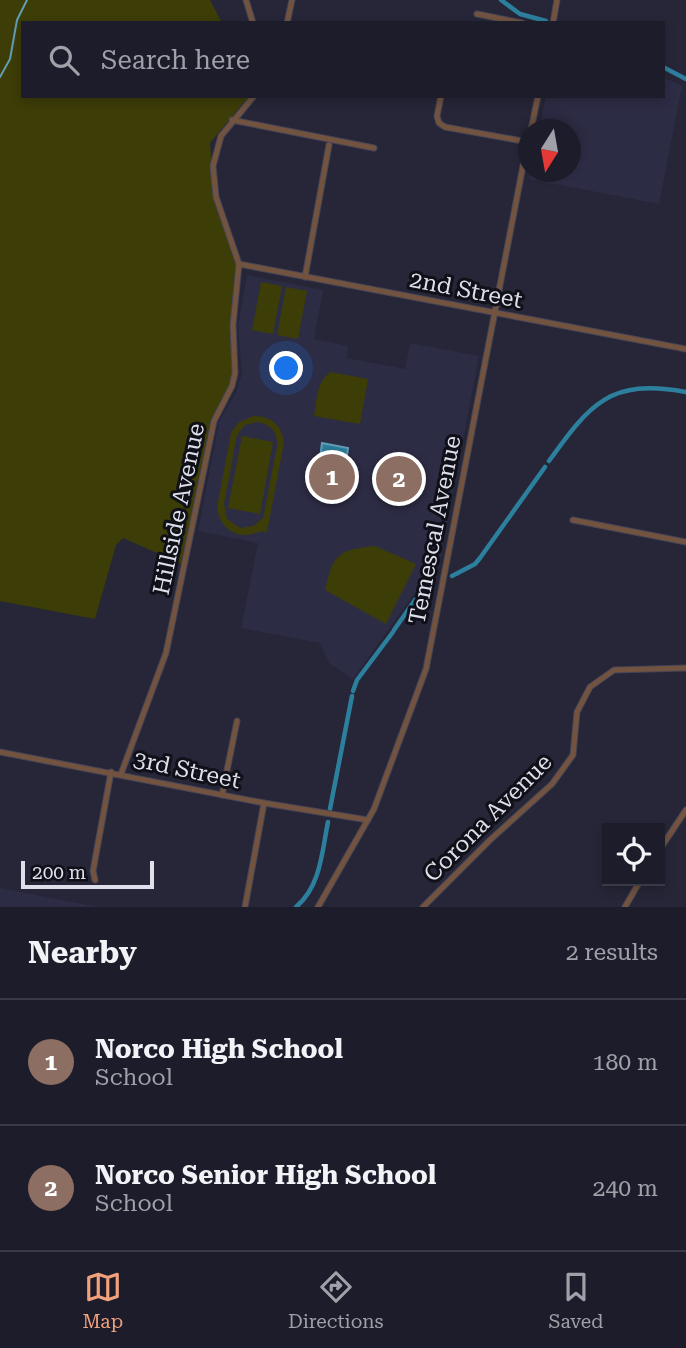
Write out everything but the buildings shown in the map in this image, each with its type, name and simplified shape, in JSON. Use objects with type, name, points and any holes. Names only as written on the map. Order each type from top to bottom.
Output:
[{"type":"street","points":[[246,0],[252,21]]},
{"type":"street","points":[[287,21],[292,0]]},
{"type":"street","points":[[553,21],[557,0]]},
{"type":"street","points":[[477,14],[512,21]]},
{"type":"street","name":"Hillside Avenue","points":[[121,774],[166,653],[214,421],[232,386],[236,357],[233,325],[239,264],[216,197],[213,180],[215,151],[232,120],[252,98]]},
{"type":"street","points":[[441,98],[437,116],[439,123],[445,127],[518,139]]},
{"type":"street","points":[[533,119],[538,98]]},
{"type":"street","points":[[232,120],[373,148]]},
{"type":"street","points":[[305,276],[329,145]]},
{"type":"street","name":"Temescal Avenue","points":[[318,907],[368,820],[426,669],[520,182]]},
{"type":"street","name":"2nd Street","points":[[239,264],[686,349]]},
{"type":"street","points":[[573,520],[686,542]]},
{"type":"street","name":"Corona Avenue","points":[[423,907],[552,783],[572,757],[575,750],[577,712],[590,687],[614,670],[686,668]]},
{"type":"street","points":[[222,795],[237,720]]},
{"type":"street","name":"3rd Street","points":[[0,752],[264,803],[368,820]]},
{"type":"street","points":[[95,880],[93,871],[111,772]]},
{"type":"street","points":[[245,907],[264,803]]},
{"type":"street","points":[[665,842],[686,810]]},
{"type":"street","points":[[625,907],[637,886]]},
{"type":"shaded area","points":[[0,0],[210,0],[221,21],[21,21],[21,98],[247,98],[210,143],[213,180],[239,264],[233,325],[235,373],[214,421],[184,565],[123,538],[116,545],[95,619],[0,601]]},
{"type":"shaded area","points":[[665,78],[682,86],[659,204],[545,182],[581,182],[581,119],[541,119],[546,98],[665,98]]},
{"type":"shaded area","points":[[247,275],[323,290],[314,339],[348,346],[347,358],[405,369],[410,343],[479,356],[436,579],[413,595],[353,679],[329,663],[320,643],[241,628],[258,543],[198,531],[219,422],[236,393],[242,373],[238,327]]},
{"type":"shaded area","points":[[261,282],[282,286],[273,334],[252,330]]},
{"type":"shaded area","points":[[286,287],[307,291],[298,339],[277,335]]},
{"type":"shaded area","points":[[331,372],[368,379],[360,424],[314,416],[320,386]]},
{"type":"shaded area","points":[[253,416],[265,418],[278,427],[283,437],[267,532],[247,535],[235,533],[226,527],[218,513],[231,433],[238,423]],"holes":[[[257,422],[273,430],[277,446],[263,518],[253,526],[240,528],[227,519],[224,504],[237,435],[245,425]]]},
{"type":"shaded area","points":[[242,436],[273,442],[260,514],[228,508]]},
{"type":"shaded area","points":[[375,546],[416,564],[386,624],[325,590],[331,568],[340,556],[353,549]]},
{"type":"shaded area","points":[[0,888],[45,897],[98,907],[0,907]]},
{"type":"water","points":[[322,443],[348,448],[346,463],[320,458]]},
{"type":"waterway","points":[[0,77],[10,59],[17,20],[27,0]]},
{"type":"waterway","points":[[501,0],[520,14],[546,21]]},
{"type":"waterway","points":[[665,68],[686,79]]},
{"type":"waterway","points":[[549,461],[577,424],[604,400],[638,389],[686,392]]},
{"type":"waterway","points":[[452,576],[475,564],[545,467]]},
{"type":"waterway","points":[[394,630],[415,600],[432,587]]},
{"type":"waterway","points":[[353,691],[357,680],[393,632]]},
{"type":"waterway","points":[[330,809],[352,696]]},
{"type":"waterway","points":[[296,907],[316,879],[328,822]]},
{"type":"place","name":"Norco High School","points":[[332,477]]},
{"type":"place","name":"Norco Senior High School","points":[[399,479]]}]
